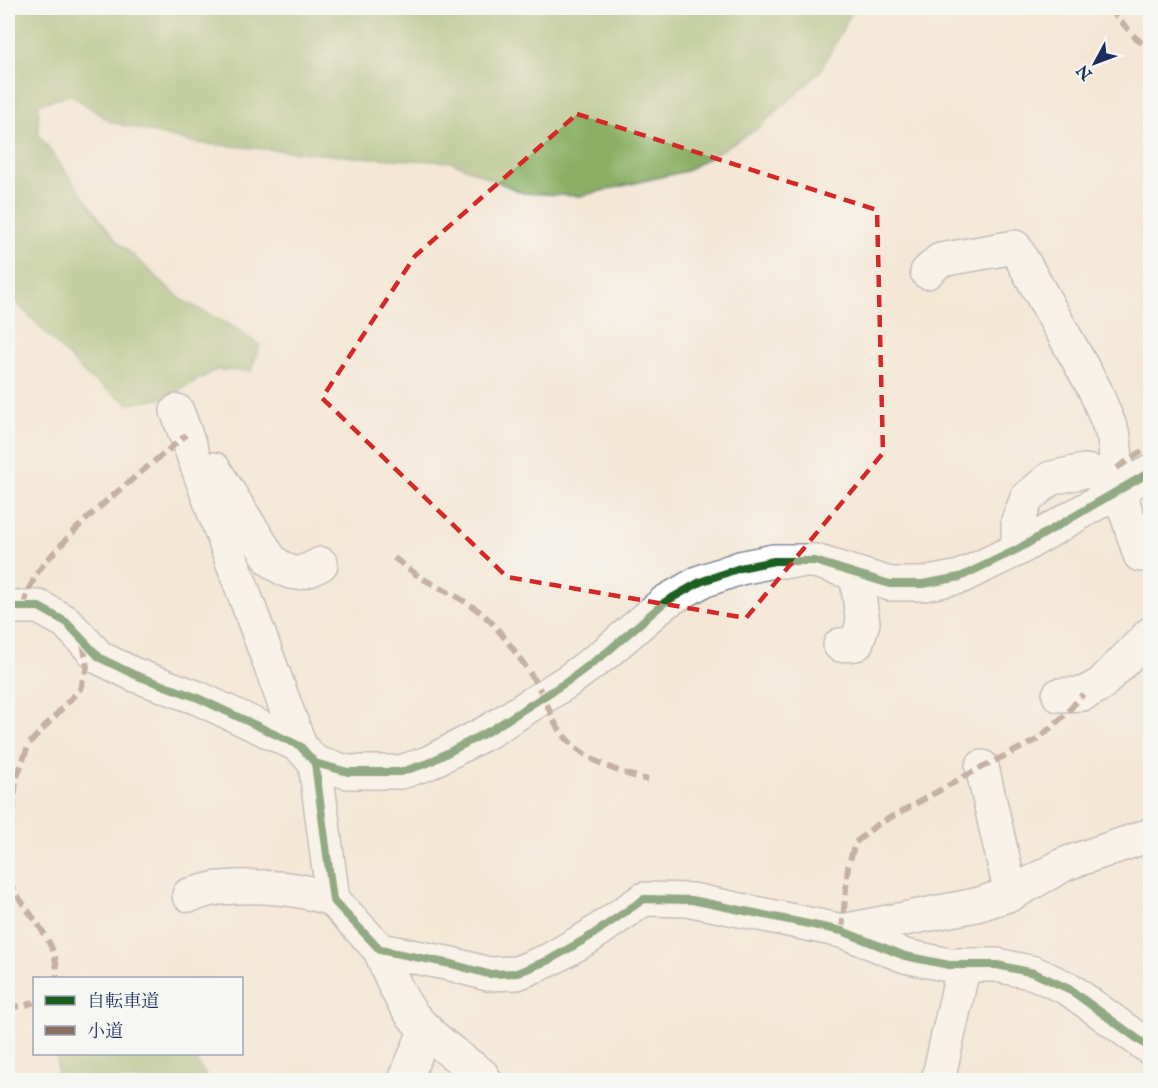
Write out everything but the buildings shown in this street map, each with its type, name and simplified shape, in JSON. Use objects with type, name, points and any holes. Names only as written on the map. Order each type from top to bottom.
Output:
[{"type":"street","points":[[927,272],[940,260],[1014,248],[1095,390],[1114,437],[1119,490],[1140,555],[1150,554]]},
{"type":"street","points":[[321,564],[302,573],[284,571],[271,560],[198,442],[181,423],[308,755],[333,900]]},
{"type":"street","points":[[1018,549],[1018,520],[1027,498],[1051,478],[1084,471],[1106,475],[1119,490]]},
{"type":"street","points":[[8,607],[39,607],[66,622],[100,658],[135,675],[198,698],[308,755],[348,772],[377,774],[402,772],[428,763],[491,730],[568,681],[607,652],[665,602],[700,582],[740,568],[774,561],[815,561],[890,584],[923,584],[960,577],[1018,549],[1150,472]]},
{"type":"street","points":[[840,645],[856,644],[863,623],[856,574]]},
{"type":"street","points":[[1059,695],[1083,694],[1100,685],[1150,634]]},
{"type":"street","points":[[982,767],[1011,894]]},
{"type":"street","points":[[842,931],[976,905],[1011,894],[1065,864],[1150,835]]},
{"type":"street","points":[[189,895],[219,888],[275,888],[312,892],[333,900],[380,950],[394,985],[413,1016],[446,1049],[482,1075],[485,1080]]},
{"type":"street","points":[[380,950],[488,974],[517,974],[589,938],[644,899],[692,900],[842,931],[905,956],[949,965],[997,965],[1034,973],[1069,989],[1150,1048]]},
{"type":"street","points":[[938,1080],[964,965]]},
{"type":"street","points":[[405,1080],[426,1029]]},
{"type":"highlighted area","points":[[577,114],[877,210],[883,453],[746,618],[507,577],[322,398],[415,256]]},
{"type":"green space","points":[[8,8],[854,8],[819,73],[757,129],[686,171],[580,196],[523,193],[452,162],[355,157],[195,143],[111,122],[71,95],[39,104],[38,134],[115,239],[182,300],[237,329],[260,346],[251,371],[216,370],[162,399],[129,404],[88,377],[8,294]]},
{"type":"green space","points":[[57,1055],[194,1055],[208,1080],[57,1080]]},
{"type":"marked path","points":[[1109,8],[1150,50]]},
{"type":"marked path","points":[[1141,8],[1150,13]]},
{"type":"marked path","points":[[23,607],[36,576],[75,530],[186,435]]},
{"type":"marked path","points":[[1117,468],[1150,446]]},
{"type":"marked path","points":[[394,558],[420,577],[468,604],[493,624],[532,676],[558,728],[576,748],[611,768],[648,780]]},
{"type":"marked path","points":[[8,848],[16,779],[29,744],[80,689],[87,667],[83,642]]},
{"type":"marked path","points":[[842,931],[848,867],[855,843],[875,826],[982,767],[1037,740],[1066,714],[1083,694]]},
{"type":"marked path","points":[[8,880],[48,940],[57,965],[56,977]]},
{"type":"marked path","points":[[8,1007],[24,1006],[33,1002]]},
{"type":"cycle path","points":[[8,607],[39,607],[66,622],[100,658],[135,675],[198,698],[300,746],[315,763],[348,772],[401,772],[428,763],[491,730],[568,681],[607,652],[665,602],[700,582],[740,568],[774,561],[815,561],[890,584],[923,584],[960,577],[1018,549],[1150,472]]},
{"type":"cycle path","points":[[315,763],[333,900],[380,950],[488,974],[517,973],[549,960],[589,937],[644,899],[692,900],[842,931],[905,956],[949,965],[997,965],[1034,973],[1069,989],[1150,1048]]}]
